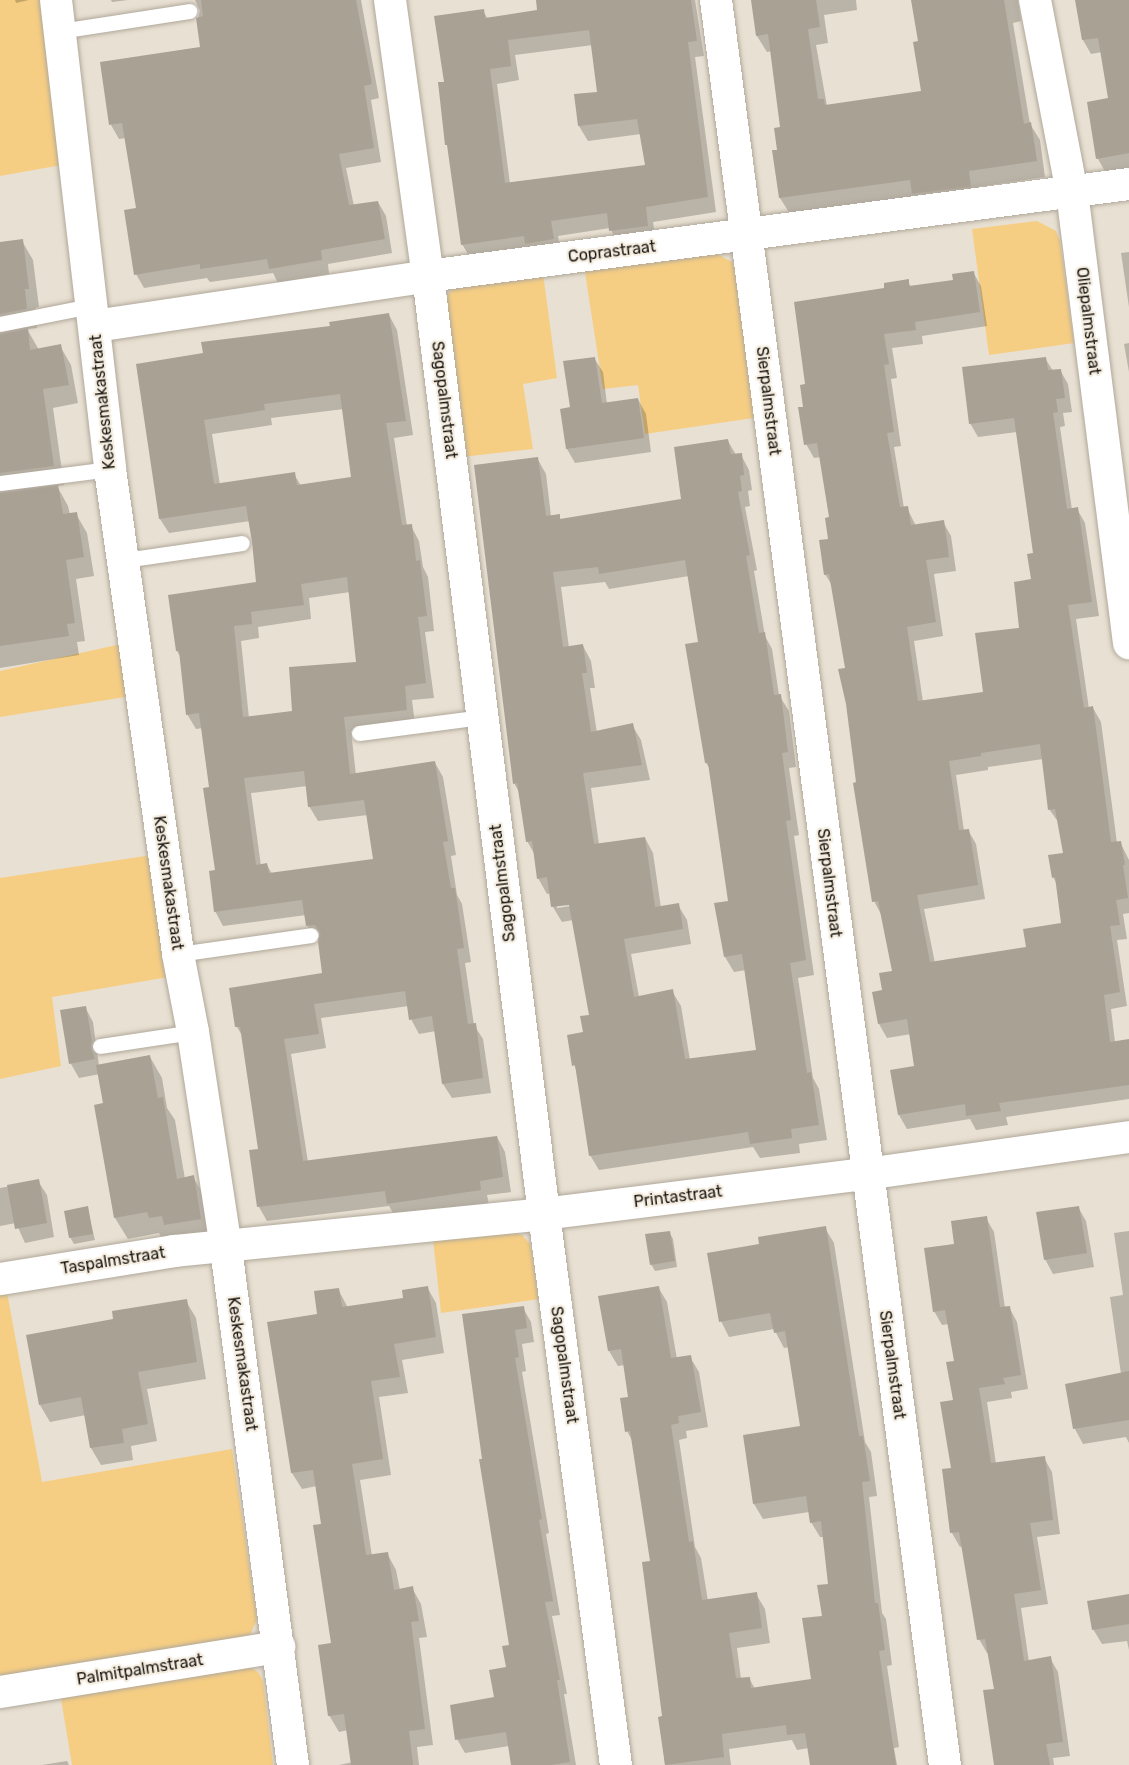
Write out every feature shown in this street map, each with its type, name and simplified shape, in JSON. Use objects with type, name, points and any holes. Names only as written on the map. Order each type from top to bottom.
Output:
[{"type":"street","name":"Keskesmakastraat","points":[[56,0],[110,469],[178,954],[193,1032],[226,1248],[293,1765]]},
{"type":"street","name":"Sagopalmstraat","points":[[390,0],[428,276],[544,1214],[616,1765]]},
{"type":"street","name":"Sierpalmstraat","points":[[716,0],[866,1174],[945,1765]]},
{"type":"street","name":"Oliepalmstraat","points":[[1035,0],[1071,192],[1129,643]]},
{"type":"street","name":"Coprastraat","points":[[93,316],[747,236],[1129,184]]},
{"type":"street","name":"Printastraat","points":[[226,1248],[544,1214],[866,1174],[1129,1137]]},
{"type":"street","name":"Taspalmstraat","points":[[0,1279],[174,1251],[226,1248]]},
{"type":"street","name":"Palmitpalmstraat","points":[[0,1692],[279,1647]]},
{"type":"lane","points":[[60,31],[189,11]]},
{"type":"lane","points":[[0,324],[93,316]]},
{"type":"lane","points":[[0,483],[110,469]]},
{"type":"lane","points":[[124,560],[242,543]]},
{"type":"lane","points":[[359,733],[483,717]]},
{"type":"lane","points":[[178,954],[311,935]]},
{"type":"lane","points":[[100,1046],[193,1032]]},
{"type":"shaded area","points":[[0,0],[58,0],[73,163],[0,176]]},
{"type":"shaded area","points":[[1037,221],[1056,231],[1060,241],[1074,343],[989,355],[972,229]]},
{"type":"shaded area","points":[[715,253],[732,262],[738,270],[760,417],[645,434],[638,385],[603,389],[584,266]]},
{"type":"shaded area","points":[[543,273],[557,378],[523,384],[533,449],[462,457],[445,298],[454,287]]},
{"type":"shaded area","points":[[139,640],[144,694],[0,717],[0,671]]},
{"type":"shaded area","points":[[165,853],[180,975],[52,997],[61,1066],[0,1079],[0,878]]},
{"type":"shaded area","points":[[510,1232],[522,1235],[530,1244],[539,1299],[441,1313],[433,1239]]},
{"type":"shaded area","points":[[6,1287],[42,1482],[232,1449],[257,1619],[250,1635],[238,1644],[0,1684],[0,1288]]},
{"type":"shaded area","points":[[235,1664],[258,1672],[263,1681],[273,1765],[72,1765],[60,1693]]},
{"type":"building","points":[[201,0],[356,0],[372,84],[364,86],[374,148],[339,154],[349,205],[378,201],[385,239],[321,250],[322,260],[269,269],[267,259],[200,269],[200,264],[134,275],[124,210],[136,208],[122,123],[109,125],[100,62],[200,47],[196,18],[203,16]]},
{"type":"building","points":[[536,0],[691,0],[697,41],[688,42],[708,197],[646,207],[648,226],[609,231],[607,213],[551,221],[554,239],[525,244],[524,236],[461,245],[447,145],[445,145],[438,82],[444,82],[434,16],[484,9],[485,18],[537,10]],"holes":[[[589,30],[597,92],[574,94],[578,126],[637,119],[645,165],[505,183],[490,69],[511,66],[508,40]]]},
{"type":"building","points":[[751,0],[816,0],[820,27],[808,29],[818,99],[824,99],[825,105],[921,91],[913,42],[918,41],[911,0],[1004,0],[1024,124],[1031,122],[1037,161],[969,171],[971,187],[912,194],[910,180],[779,198],[772,150],[777,150],[774,128],[780,127],[768,34],[756,36]]},
{"type":"building","points":[[1075,0],[1129,0],[1129,153],[1096,159],[1087,102],[1108,98],[1098,38],[1082,40]]},
{"type":"building","points":[[23,239],[29,289],[25,289],[27,309],[0,314],[0,242]]},
{"type":"building","points":[[974,271],[980,312],[915,322],[916,330],[884,334],[889,364],[884,365],[894,432],[887,433],[900,507],[908,506],[911,525],[944,520],[949,557],[926,560],[936,622],[907,627],[918,701],[983,692],[975,633],[1019,628],[1014,582],[1031,579],[1027,554],[1033,553],[1014,418],[969,424],[962,367],[1046,357],[1048,370],[1061,369],[1065,398],[1056,399],[1058,412],[1053,413],[1067,509],[1078,507],[1092,602],[1068,605],[1084,708],[1093,706],[1111,842],[1121,841],[1125,865],[1123,865],[1128,898],[1116,900],[1120,925],[1110,926],[1120,992],[1104,995],[1110,1042],[1129,1039],[1129,1085],[999,1103],[1001,1111],[966,1116],[965,1104],[898,1115],[890,1070],[914,1066],[907,1019],[878,1024],[872,992],[882,990],[879,973],[892,971],[878,901],[872,902],[853,783],[856,782],[846,704],[838,669],[845,668],[829,574],[824,575],[819,540],[828,539],[825,518],[829,517],[817,443],[804,445],[798,407],[803,407],[800,385],[805,384],[794,302],[884,288],[884,283],[909,279],[909,286],[953,280],[952,274]],"holes":[[[1040,744],[1048,810],[1055,809],[1063,853],[1048,855],[1052,878],[1055,877],[1061,923],[1023,929],[1026,947],[930,962],[917,895],[978,885],[969,829],[959,830],[949,761],[981,756],[981,753]]]},
{"type":"building","points":[[389,313],[406,421],[386,423],[402,525],[412,524],[416,561],[420,560],[427,616],[418,617],[426,683],[405,686],[407,710],[344,717],[350,774],[435,761],[448,841],[443,842],[451,888],[455,888],[464,948],[457,949],[468,1024],[476,1023],[483,1078],[442,1084],[432,1016],[409,1020],[405,991],[314,1004],[319,1034],[284,1039],[303,1161],[497,1136],[503,1177],[480,1181],[481,1190],[387,1204],[385,1191],[257,1207],[249,1150],[258,1149],[240,1027],[235,1027],[229,988],[322,973],[318,942],[320,933],[315,925],[306,926],[302,900],[214,912],[209,871],[215,870],[203,788],[209,787],[199,713],[186,715],[179,651],[176,651],[168,595],[256,582],[252,542],[246,506],[159,519],[136,364],[203,353],[201,342],[330,326],[329,322]],"holes":[[[340,394],[351,477],[297,485],[295,472],[214,484],[204,420],[265,410],[264,404]],[[347,577],[356,662],[289,667],[292,711],[243,717],[234,626],[252,624],[251,612],[304,605],[301,584]],[[304,771],[308,807],[364,800],[373,859],[269,873],[267,863],[256,865],[244,778]]]},
{"type":"building","points":[[28,328],[30,350],[61,344],[69,385],[43,389],[54,466],[0,473],[0,334]]},
{"type":"building","points":[[595,357],[602,403],[638,398],[644,438],[566,449],[560,409],[570,407],[563,361]]},
{"type":"building","points":[[728,439],[731,454],[742,453],[744,475],[740,476],[742,491],[738,492],[750,555],[746,556],[759,633],[765,632],[774,695],[781,694],[788,752],[782,753],[791,820],[786,821],[806,960],[790,963],[807,1073],[811,1072],[819,1125],[791,1129],[792,1138],[750,1144],[748,1132],[589,1156],[575,1065],[572,1066],[567,1035],[583,1032],[580,1016],[589,1015],[569,905],[551,907],[547,877],[537,879],[532,841],[526,842],[517,783],[513,784],[474,465],[538,457],[546,516],[560,514],[560,519],[681,499],[674,447]],"holes":[[[685,560],[698,642],[685,644],[705,763],[708,763],[728,901],[714,903],[724,957],[742,954],[756,1050],[685,1059],[673,989],[634,997],[624,939],[683,929],[679,903],[655,907],[645,837],[594,844],[583,773],[642,765],[633,723],[591,732],[582,673],[587,673],[583,644],[563,647],[553,572],[598,567],[599,574]]]},
{"type":"building","points":[[58,485],[63,514],[77,512],[84,557],[66,560],[75,623],[67,624],[69,636],[0,646],[0,493]]},
{"type":"building","points":[[86,1006],[92,1041],[91,1048],[95,1059],[69,1064],[60,1010]]},
{"type":"building","points":[[150,1055],[158,1098],[163,1097],[177,1179],[194,1175],[201,1219],[164,1225],[162,1216],[149,1218],[147,1212],[114,1218],[94,1105],[103,1103],[96,1065]]},
{"type":"building","points":[[39,1179],[47,1223],[15,1229],[7,1185]]},
{"type":"building","points":[[88,1206],[93,1234],[69,1238],[64,1211]]},
{"type":"building","points":[[1079,1206],[1087,1253],[1044,1260],[1036,1212]]},
{"type":"building","points":[[987,1216],[1000,1307],[1010,1306],[1021,1375],[1003,1378],[1005,1384],[979,1388],[991,1463],[1045,1456],[1053,1520],[1030,1523],[1041,1590],[1014,1594],[1024,1661],[1051,1656],[1063,1742],[1046,1744],[1050,1765],[994,1765],[983,1690],[994,1689],[985,1639],[977,1640],[959,1532],[950,1533],[942,1469],[951,1468],[940,1402],[953,1400],[946,1362],[954,1361],[945,1310],[933,1312],[924,1248],[954,1244],[951,1221]]},
{"type":"building","points":[[826,1226],[859,1436],[863,1436],[870,1481],[862,1482],[875,1603],[878,1603],[885,1650],[879,1651],[896,1765],[810,1765],[805,1733],[787,1735],[786,1725],[722,1734],[724,1757],[665,1765],[658,1717],[662,1716],[642,1562],[650,1561],[630,1431],[625,1432],[620,1398],[628,1397],[621,1349],[608,1351],[598,1296],[659,1286],[671,1358],[691,1355],[701,1412],[678,1416],[679,1423],[671,1425],[689,1542],[693,1541],[702,1600],[757,1592],[762,1628],[729,1633],[736,1678],[750,1677],[751,1688],[811,1679],[802,1618],[822,1616],[817,1585],[828,1584],[821,1521],[810,1523],[806,1496],[753,1504],[743,1435],[800,1426],[785,1331],[774,1333],[770,1313],[719,1322],[707,1253],[759,1244],[758,1237]]},
{"type":"building","points":[[670,1231],[675,1261],[650,1265],[645,1234]]},
{"type":"building","points":[[428,1286],[436,1337],[394,1344],[400,1377],[371,1381],[383,1459],[352,1464],[366,1555],[388,1552],[394,1590],[413,1586],[419,1621],[411,1622],[425,1729],[409,1731],[413,1765],[351,1765],[344,1714],[328,1716],[318,1645],[331,1643],[313,1525],[321,1524],[313,1470],[291,1473],[267,1322],[317,1314],[314,1291],[339,1288],[342,1307],[403,1298],[402,1290]]},
{"type":"building","points":[[187,1299],[197,1362],[138,1372],[148,1424],[122,1429],[124,1443],[90,1448],[81,1397],[39,1405],[26,1335],[113,1319],[112,1311]]},
{"type":"building","points":[[524,1306],[527,1328],[515,1330],[519,1357],[515,1358],[542,1519],[539,1520],[553,1601],[545,1602],[560,1680],[557,1680],[570,1762],[551,1765],[511,1765],[506,1732],[455,1740],[450,1705],[494,1697],[489,1670],[506,1667],[502,1646],[509,1645],[479,1459],[482,1459],[462,1314]]},
{"type":"building","points":[[1129,1371],[1129,1420],[1073,1429],[1065,1384]]},
{"type":"building","points":[[1129,1594],[1129,1624],[1092,1630],[1087,1601]]}]
